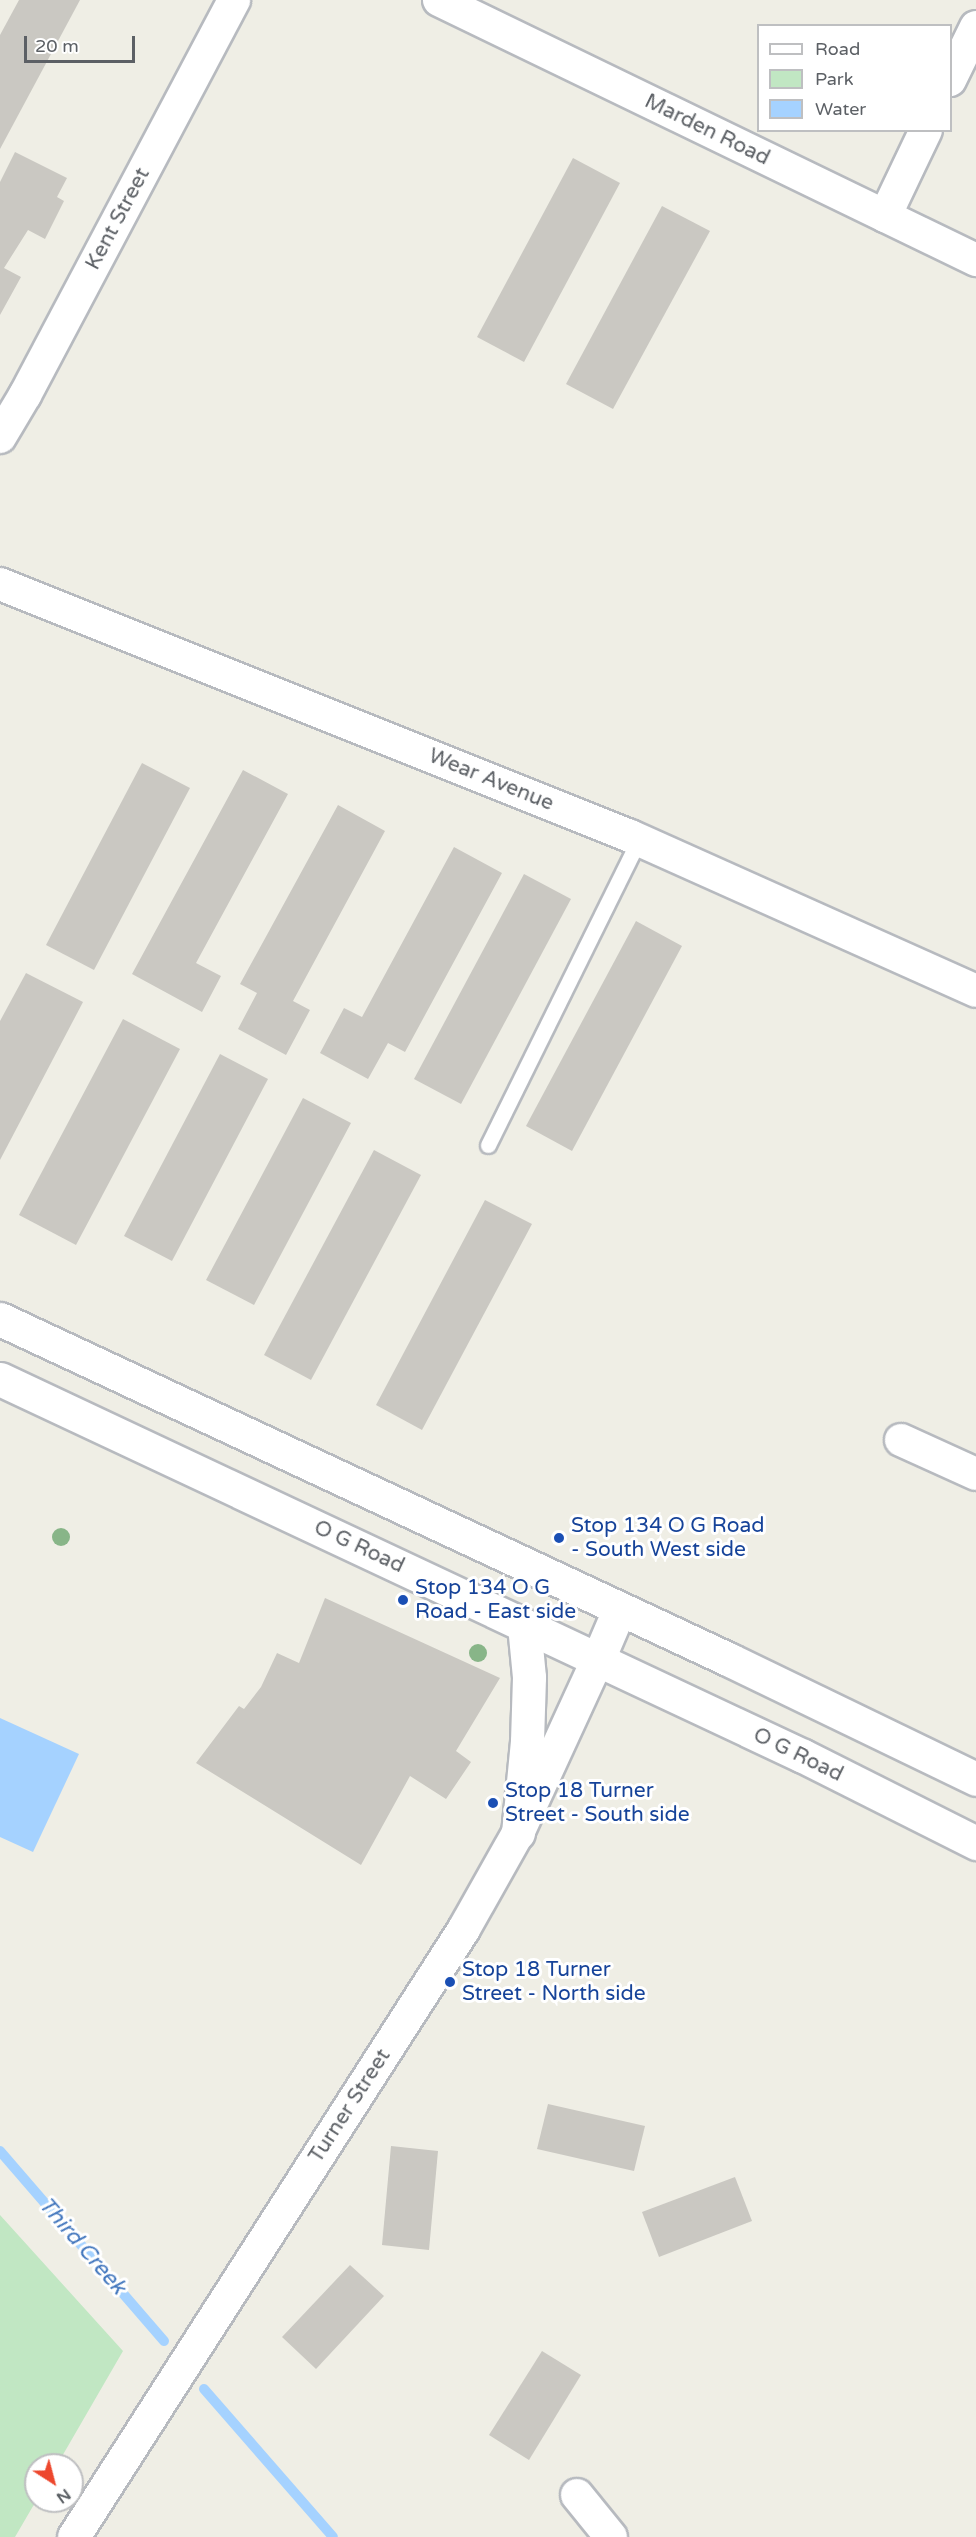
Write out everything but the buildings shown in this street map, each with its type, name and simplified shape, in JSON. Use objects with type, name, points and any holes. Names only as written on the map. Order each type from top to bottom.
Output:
[{"type":"main road","points":[[0,1319],[730,1660],[976,1779]]},
{"type":"main road","name":"O G Road","points":[[0,1379],[803,1756],[976,1843]]},
{"type":"main road","points":[[598,1659],[619,1610]]},
{"type":"main road","points":[[518,1833],[527,1741],[529,1677],[524,1625]]},
{"type":"street","name":"Kent Street","points":[[0,437],[25,395],[234,0]]},
{"type":"street","name":"Marden Road","points":[[439,0],[976,260]]},
{"type":"street","points":[[952,78],[976,27]]},
{"type":"street","points":[[885,216],[925,132]]},
{"type":"street","name":"Wear Avenue","points":[[0,584],[639,840],[975,986]]},
{"type":"street","points":[[900,1440],[976,1474]]},
{"type":"street","name":"Turner Street","points":[[74,2537],[464,1929],[518,1833],[598,1659]]},
{"type":"street","points":[[577,2495],[611,2537]]},
{"type":"lane","points":[[488,1145],[639,840]]},
{"type":"green space","points":[[0,2215],[123,2351],[64,2453],[24,2453],[24,2513],[29,2513],[15,2537],[0,2537]]},
{"type":"water","points":[[0,1718],[79,1754],[33,1852],[0,1837]]},
{"type":"waterway","name":"Third Creek","points":[[0,2151],[164,2341]]},
{"type":"waterway","name":"Third Creek","points":[[204,2389],[333,2537]]},
{"type":"place","name":"Stop 134 O G Road - South West side","points":[[559,1538]]},
{"type":"place","name":"Stop 134 O G Road - East side","points":[[403,1600]]},
{"type":"place","name":"Stop 18 Turner Street - South side","points":[[493,1803]]},
{"type":"place","name":"Stop 18 Turner Street - North side","points":[[450,1982]]}]
